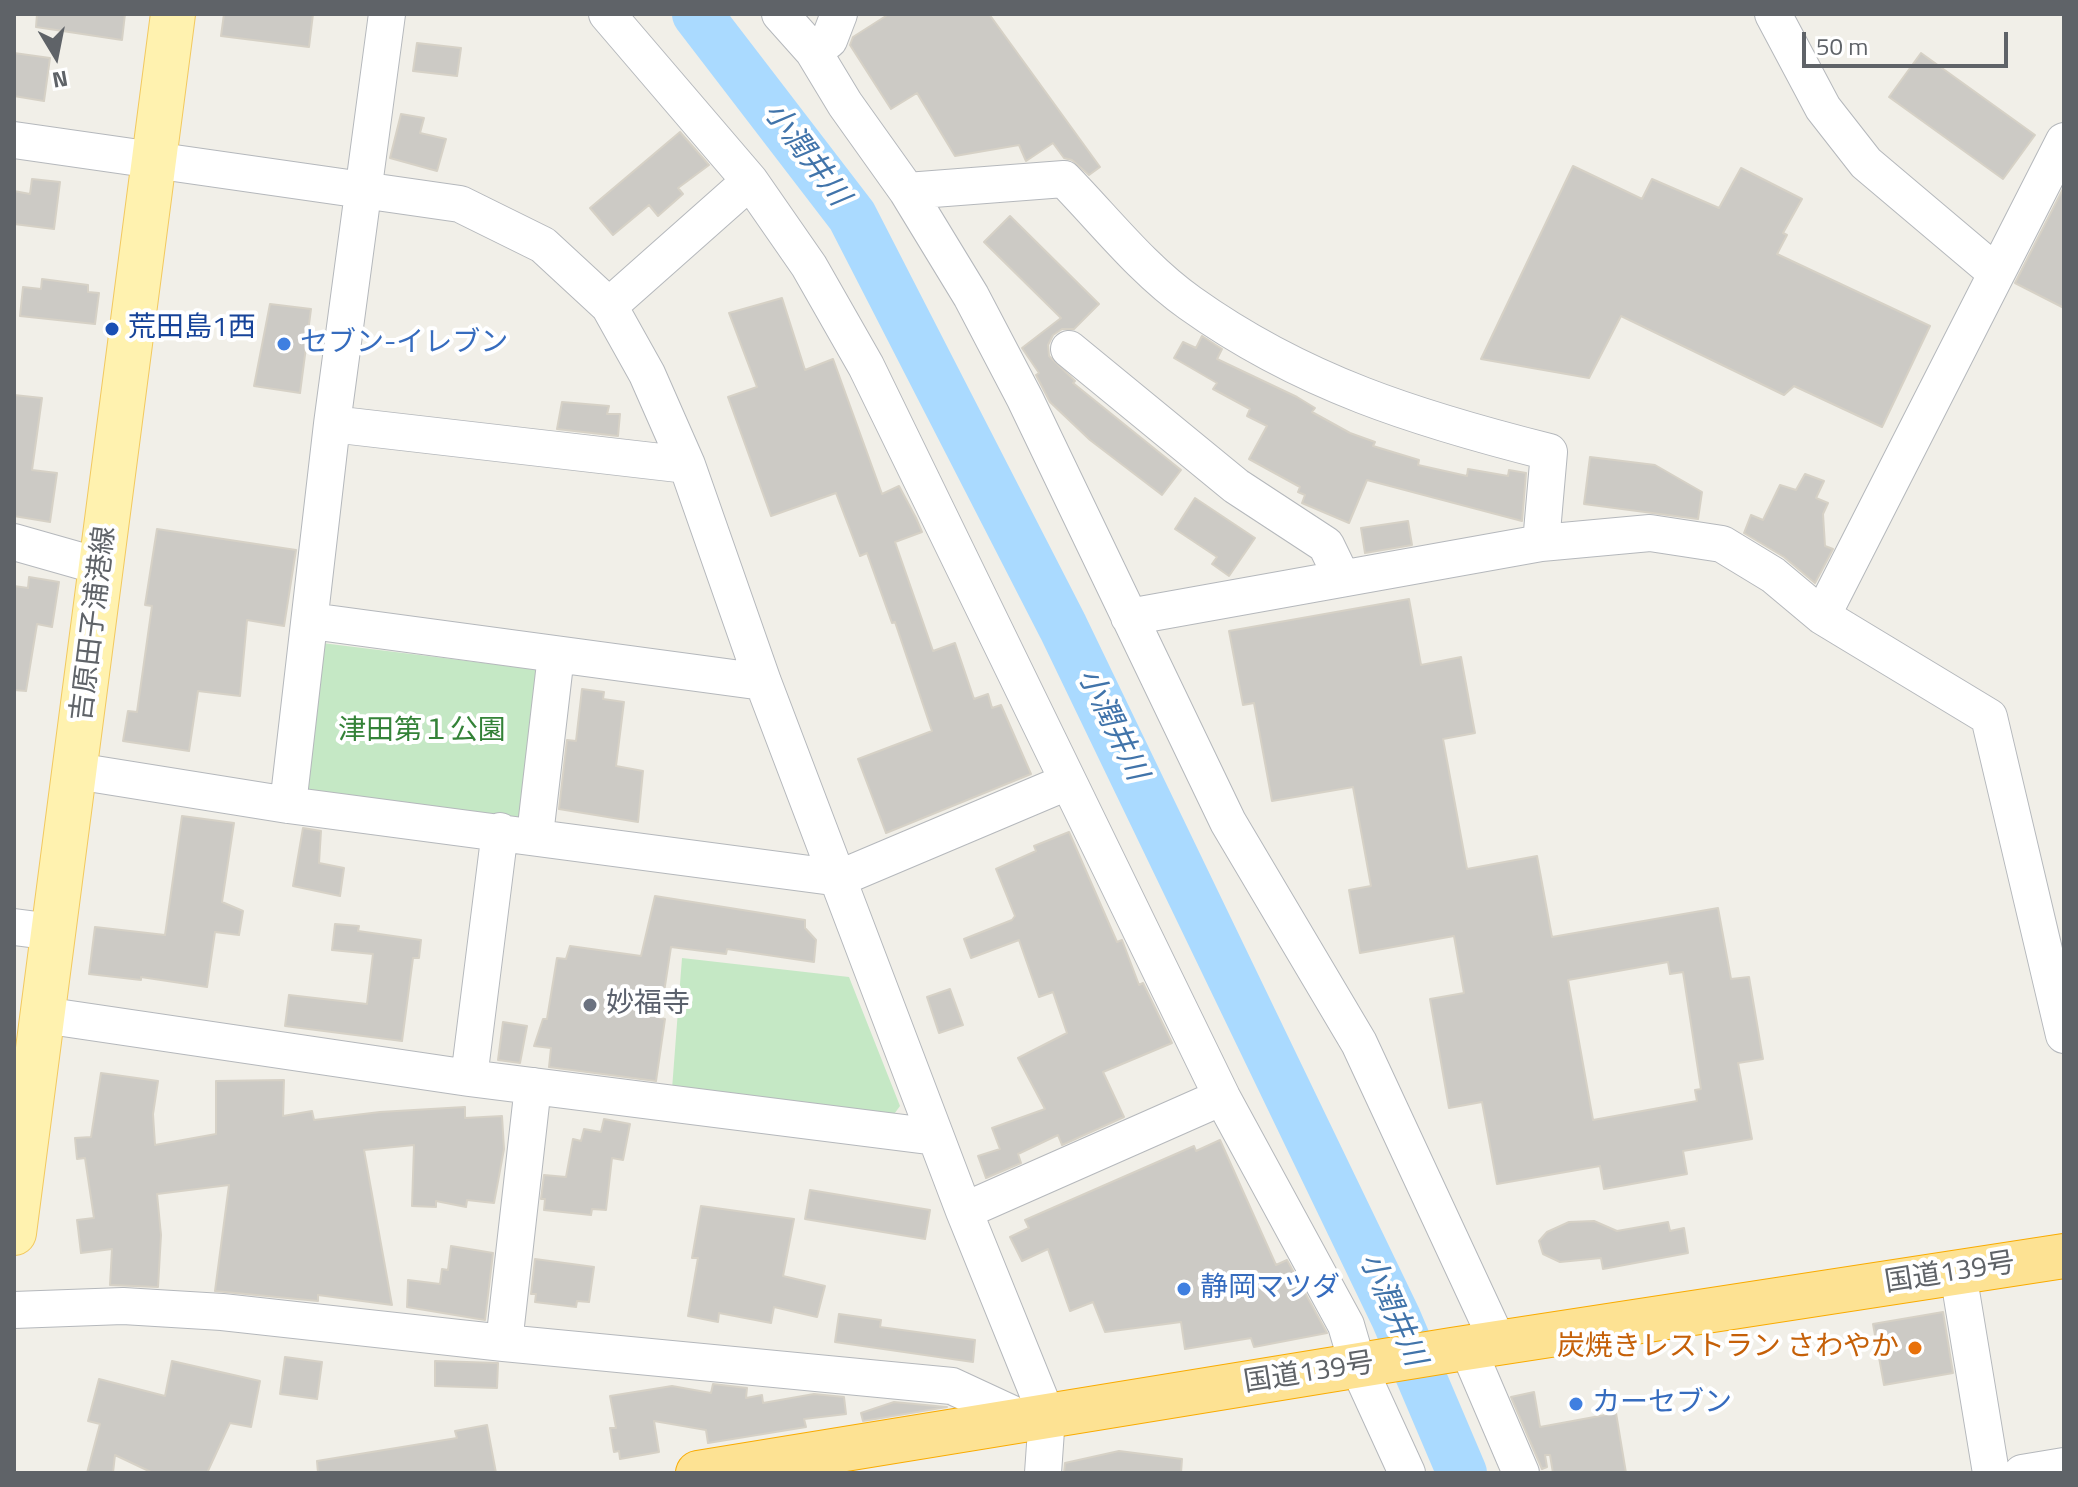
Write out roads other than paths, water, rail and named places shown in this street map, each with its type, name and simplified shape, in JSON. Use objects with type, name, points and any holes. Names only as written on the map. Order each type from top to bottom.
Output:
[{"type":"highway","name":"国道139号","points":[[698,1473],[1472,1346],[2064,1256]]},
{"type":"main road","name":"吉原田子浦港線","points":[[14,1233],[43,1015],[33,929],[76,771],[173,14]]},
{"type":"street","points":[[288,805],[332,424],[387,14]]},
{"type":"street","points":[[607,14],[750,181],[809,266],[866,366],[1222,1097],[1346,1325],[1407,1473]]},
{"type":"street","points":[[780,14],[813,51],[845,104],[907,191],[971,296],[1025,399],[1228,822],[1359,1043],[1521,1473]]},
{"type":"street","points":[[813,51],[829,40],[839,14]]},
{"type":"street","points":[[1773,14],[1823,108],[1866,163],[1995,272]]},
{"type":"street","points":[[14,140],[460,204],[543,245],[609,306],[647,374],[687,465],[763,682],[964,1211],[1034,1417],[1043,1473]]},
{"type":"street","points":[[1822,616],[2064,141]]},
{"type":"street","points":[[907,191],[1064,179],[1188,302],[1252,343],[1350,393],[1433,423],[1549,452],[1541,543]]},
{"type":"street","points":[[609,306],[750,181]]},
{"type":"street","points":[[1069,349],[1236,486],[1326,545],[1342,578]]},
{"type":"street","points":[[332,424],[687,465]]},
{"type":"street","points":[[1129,617],[1541,543],[1650,533],[1722,544],[1773,575],[1822,616],[1989,717],[2049,903],[2064,1035]]},
{"type":"street","points":[[14,542],[102,567]]},
{"type":"street","points":[[311,621],[763,682]]},
{"type":"street","points":[[535,835],[556,655]]},
{"type":"street","points":[[76,771],[288,805],[535,835],[840,878],[1067,782]]},
{"type":"street","points":[[469,1078],[500,831]]},
{"type":"street","points":[[43,1015],[469,1078],[936,1137]]},
{"type":"street","points":[[504,1343],[533,1086]]},
{"type":"street","points":[[964,1211],[1222,1097]]},
{"type":"street","points":[[1958,1273],[1991,1473]]},
{"type":"street","points":[[14,1310],[123,1306],[222,1312],[504,1343],[952,1386],[1034,1417]]},
{"type":"street","points":[[2022,1473],[2064,1466]]},
{"type":"waterway","name":"小潤井川","points":[[697,14],[852,216],[1063,627],[1396,1318],[1462,1473]]},
{"type":"place","name":"荒田島1西","points":[[112,329]]},
{"type":"place","name":"セブン-イレブン","points":[[284,344]]},
{"type":"place","name":"妙福寺","points":[[590,1005]]},
{"type":"place","name":"静岡マツダ","points":[[1184,1289]]},
{"type":"place","name":"炭焼きレストラン さわやか","points":[[1915,1348]]},
{"type":"place","name":"カーセブン","points":[[1576,1404]]},
{"type":"park label","name":"津田第１公園","points":[[422,732]]}]
